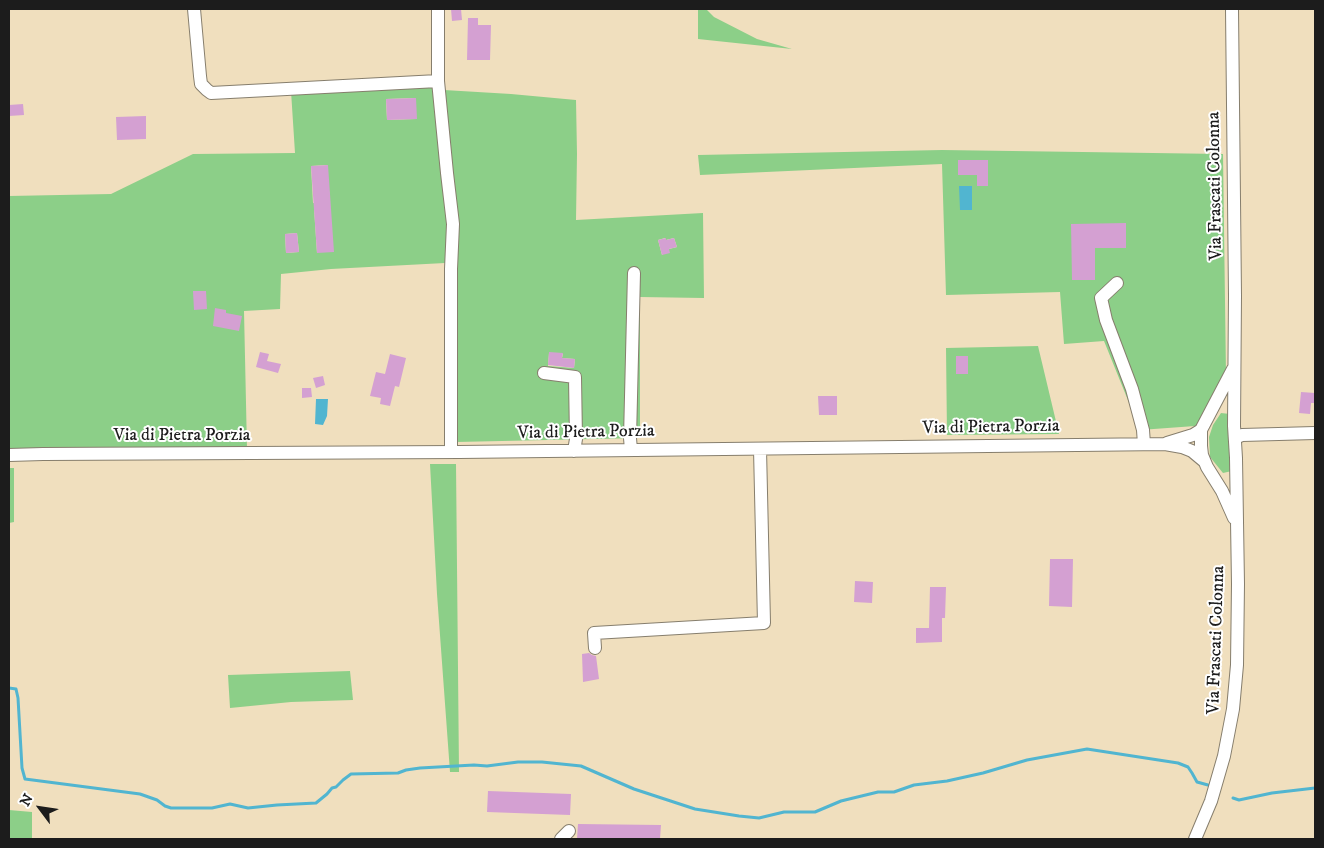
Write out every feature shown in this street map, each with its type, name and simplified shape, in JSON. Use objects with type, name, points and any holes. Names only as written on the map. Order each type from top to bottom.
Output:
[{"type":"street","points":[[194,9],[201,84],[211,93],[438,81]]},
{"type":"street","points":[[438,9],[438,81],[453,224],[451,269],[455,452]]},
{"type":"street","name":"Via Frascati Colonna","points":[[1195,839],[1218,780],[1229,733],[1238,654],[1238,526],[1234,415],[1235,296],[1232,9]]},
{"type":"street","points":[[631,450],[634,273]]},
{"type":"street","points":[[1117,283],[1101,298],[1106,320],[1132,389],[1143,430],[1144,444]]},
{"type":"street","name":"Via Frascati Colonna","points":[[1235,362],[1232,372],[1201,430],[1202,456],[1238,526]]},
{"type":"street","points":[[544,372],[575,377],[576,439],[569,451]]},
{"type":"street","points":[[1215,405],[1228,404],[1234,415]]},
{"type":"street","points":[[1164,444],[1193,436],[1201,430]]},
{"type":"street","points":[[1235,438],[1242,435],[1315,433]]},
{"type":"street","points":[[1164,444],[1192,451],[1204,461]]},
{"type":"street","name":"Via di Pietra Porzia","points":[[9,455],[1164,444]]},
{"type":"street","points":[[595,648],[594,633],[764,623],[760,449]]},
{"type":"street","points":[[1215,479],[1228,478],[1236,473]]},
{"type":"green space","points":[[698,9],[706,9],[714,17],[757,39],[792,49],[698,39]]},
{"type":"green space","points":[[433,87],[448,226],[445,263],[331,269],[281,274],[280,309],[244,311],[247,449],[9,451],[9,196],[111,194],[193,154],[295,153],[291,91]],"holes":[[[416,98],[416,119],[387,120],[386,99]],[[327,165],[330,202],[313,203],[311,166]],[[330,207],[317,253],[314,208]],[[297,233],[299,252],[286,253],[285,234]]]},
{"type":"green space","points":[[444,90],[576,100],[576,220],[703,213],[704,298],[640,297],[640,438],[456,442]],"holes":[[[665,238],[666,240],[674,238],[677,247],[669,249],[662,255],[658,240]],[[549,353],[563,354],[562,358],[575,359],[574,368],[548,366]]]},
{"type":"green space","points":[[942,150],[1223,154],[1226,375],[1208,418],[1195,426],[1140,430],[1104,341],[1064,344],[1060,292],[946,295],[942,164],[700,175],[698,155]],"holes":[[[959,160],[987,160],[977,175],[959,175]],[[1072,224],[1125,224],[1125,248],[1091,248],[1091,258],[1095,258],[1095,280],[1072,280]]]},
{"type":"green space","points":[[1038,346],[1059,434],[947,435],[946,348]],"holes":[[[956,356],[968,356],[968,374],[956,374]]]},
{"type":"green space","points":[[1221,413],[1230,414],[1232,471],[1223,473],[1210,457],[1209,437],[1213,425]]},
{"type":"green space","points":[[430,464],[456,464],[459,772],[450,772]]},
{"type":"green space","points":[[9,468],[14,468],[14,522],[9,523]]},
{"type":"green space","points":[[350,671],[353,700],[291,702],[230,708],[228,675]]},
{"type":"green space","points":[[9,810],[32,812],[32,839],[9,839]]},
{"type":"water","points":[[959,186],[972,186],[972,210],[960,210]]},
{"type":"water","points":[[316,399],[328,399],[327,416],[323,425],[315,424]]},
{"type":"building","points":[[451,9],[461,9],[462,20],[452,21]]},
{"type":"building","points":[[468,18],[478,18],[478,25],[491,25],[490,60],[467,60]]},
{"type":"building","points":[[416,98],[417,119],[387,120],[386,99]]},
{"type":"building","points":[[23,104],[24,115],[9,116],[9,105]]},
{"type":"building","points":[[146,116],[146,139],[117,140],[116,117]]},
{"type":"building","points":[[958,160],[988,160],[988,186],[977,186],[977,175],[958,175]]},
{"type":"building","points":[[328,165],[334,252],[317,253],[311,166]]},
{"type":"building","points":[[1126,223],[1126,248],[1095,248],[1095,280],[1072,280],[1071,224]]},
{"type":"building","points":[[297,233],[299,252],[286,253],[285,234]]},
{"type":"building","points":[[666,238],[666,240],[674,238],[677,247],[669,249],[670,253],[662,255],[658,240]]},
{"type":"building","points":[[193,291],[206,291],[207,309],[194,310]]},
{"type":"building","points":[[215,308],[226,310],[226,313],[242,316],[239,331],[213,326]]},
{"type":"building","points":[[260,352],[269,354],[267,361],[281,364],[278,373],[256,367]]},
{"type":"building","points":[[549,352],[563,353],[562,358],[575,359],[574,368],[548,365]]},
{"type":"building","points":[[390,354],[406,358],[399,387],[395,386],[390,406],[380,404],[381,398],[370,396],[376,372],[385,374]]},
{"type":"building","points":[[956,356],[968,356],[968,374],[956,374]]},
{"type":"building","points":[[323,376],[325,385],[316,388],[313,378]]},
{"type":"building","points":[[302,388],[311,388],[312,397],[302,398]]},
{"type":"building","points":[[1301,392],[1315,393],[1315,403],[1311,403],[1310,414],[1299,413]]},
{"type":"building","points":[[818,396],[837,396],[837,415],[819,415]]},
{"type":"building","points":[[1050,559],[1073,559],[1072,607],[1049,606]]},
{"type":"building","points":[[855,581],[873,582],[872,603],[854,602]]},
{"type":"building","points":[[930,587],[946,587],[945,618],[942,618],[942,642],[916,643],[916,628],[929,628]]},
{"type":"building","points":[[589,653],[596,656],[599,679],[583,682],[582,654]]},
{"type":"building","points":[[488,791],[571,794],[570,815],[487,812]]},
{"type":"building","points":[[578,824],[661,825],[660,839],[577,839]]},
{"type":"waterway","points":[[9,688],[16,689],[18,698],[22,768],[25,779],[140,794],[157,800],[171,808],[212,808],[230,804],[248,808],[316,803],[351,774],[398,773],[420,768],[542,762],[581,766],[634,789],[695,809],[759,818],[784,812],[815,812],[841,801],[878,792],[894,792],[914,785],[947,781],[1027,760],[1087,749],[1178,763],[1188,767],[1197,782],[1208,785]]},
{"type":"waterway","points":[[1233,798],[1239,800],[1272,793],[1315,788]]}]
